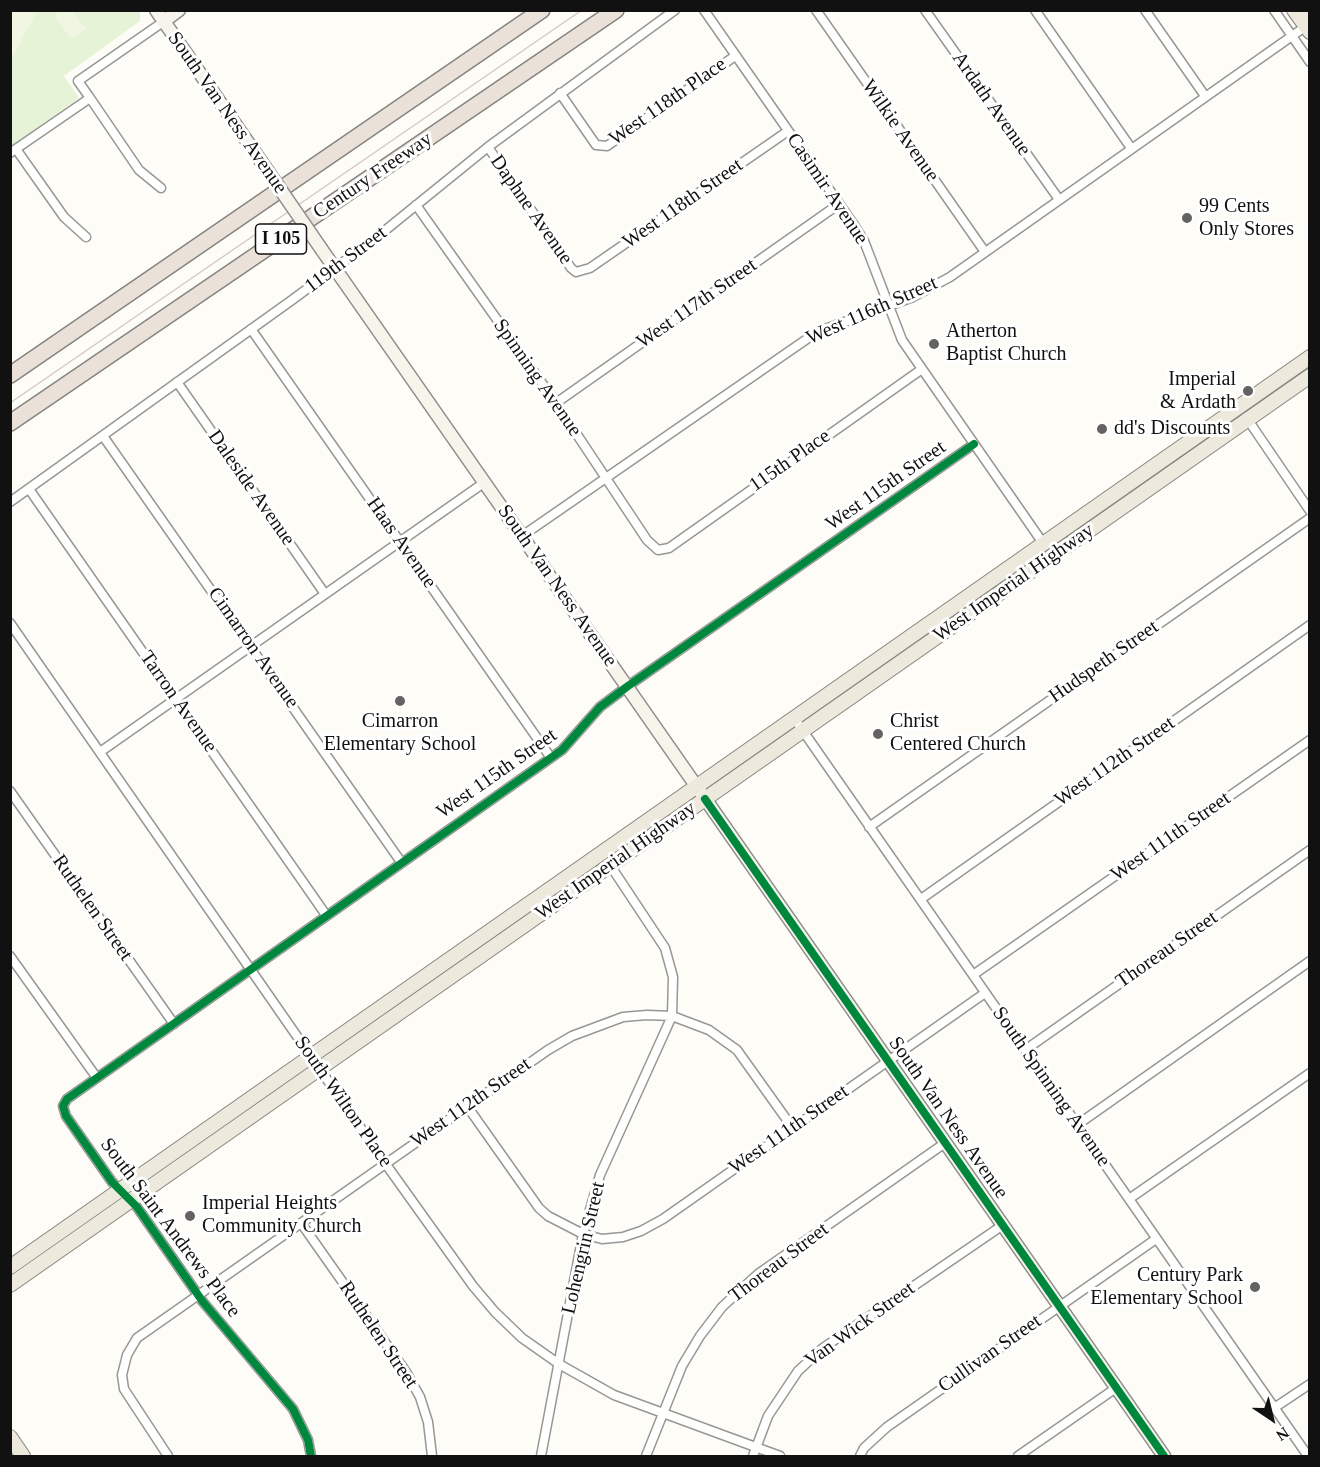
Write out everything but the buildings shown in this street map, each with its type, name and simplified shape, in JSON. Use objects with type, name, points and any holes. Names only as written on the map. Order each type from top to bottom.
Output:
[{"type":"highway","points":[[476,58],[529,10]]},
{"type":"highway","name":"Century Freeway","points":[[10,375],[476,58],[542,10]]},
{"type":"highway","name":"Century Freeway","points":[[10,423],[616,10]]},
{"type":"main road","name":"South Van Ness Avenue","points":[[156,10],[1164,1456]]},
{"type":"main road","points":[[163,22],[179,10]]},
{"type":"main road","points":[[1294,10],[1308,27]]},
{"type":"main road","name":"West Imperial Highway","points":[[10,1267],[1310,357]]},
{"type":"main road","name":"West Imperial Highway","points":[[10,1286],[1310,376]]},
{"type":"main road","points":[[10,1437],[22,1456]]},
{"type":"street","name":"119th Street","points":[[10,502],[335,268],[488,147],[675,10]]},
{"type":"street","name":"Casimir Avenue","points":[[704,10],[864,241],[895,327],[1052,556]]},
{"type":"street","name":"Wilkie Avenue","points":[[816,10],[985,252]]},
{"type":"street","name":"Ardath Avenue","points":[[925,10],[1058,198]]},
{"type":"street","points":[[1035,10],[1131,148]]},
{"type":"street","points":[[1145,10],[1205,96]]},
{"type":"street","points":[[1274,10],[1310,62]]},
{"type":"street","points":[[161,188],[140,170],[78,81],[163,22]]},
{"type":"street","name":"West 116th Street","points":[[522,536],[817,332],[932,287],[1205,96],[1308,27]]},
{"type":"street","name":"West 118th Place","points":[[560,93],[592,139],[601,147],[614,142],[735,56]]},
{"type":"street","points":[[86,237],[64,217],[13,151],[90,98]]},
{"type":"street","name":"West 118th Street","points":[[576,272],[590,268],[788,131]]},
{"type":"street","name":"Daphne Avenue","points":[[488,147],[576,272]]},
{"type":"street","name":"West 117th Street","points":[[556,403],[839,204]]},
{"type":"street","name":"Spinning Avenue","points":[[416,205],[556,403],[647,540],[658,550]]},
{"type":"street","name":"Haas Avenue","points":[[252,329],[550,758]]},
{"type":"street","name":"115th Place","points":[[658,550],[669,548],[922,369]]},
{"type":"street","name":"Daleside Avenue","points":[[177,382],[325,594]]},
{"type":"street","points":[[1240,406],[1310,511]]},
{"type":"street","name":"Cimarron Avenue","points":[[104,436],[401,862]]},
{"type":"street","name":"West 115th Street","points":[[63,1106],[67,1099],[550,758],[571,742],[600,707],[628,686],[974,444]]},
{"type":"street","points":[[99,752],[485,482]]},
{"type":"street","name":"Tarron Avenue","points":[[29,489],[326,915]]},
{"type":"street","name":"Hudspeth Street","points":[[869,827],[1310,518]]},
{"type":"street","name":"South Wilton Place","points":[[10,623],[385,1163],[473,1286],[495,1312],[522,1338],[559,1364],[614,1395],[755,1452],[780,1456]]},
{"type":"street","name":"West 112th Street","points":[[921,899],[1310,625]]},
{"type":"street","name":"South Spinning Avenue","points":[[794,718],[1308,1456]]},
{"type":"street","name":"West 111th Street","points":[[973,975],[1310,740]]},
{"type":"street","name":"Ruthelen Street","points":[[10,791],[174,1024]]},
{"type":"street","name":"Thoreau Street","points":[[1025,1050],[1310,850]]},
{"type":"street","points":[[610,865],[665,948],[673,977],[672,1016],[709,1030],[737,1050],[792,1127]]},
{"type":"street","points":[[10,956],[97,1078]]},
{"type":"street","points":[[1077,1125],[1310,961]]},
{"type":"street","name":"West 111th Street","points":[[467,1106],[539,1208],[566,1228],[583,1234],[602,1239],[623,1237],[641,1231],[985,993]]},
{"type":"street","name":"West 112th Street","points":[[168,1456],[131,1402],[122,1375],[127,1355],[137,1338],[467,1106],[572,1036],[623,1017],[647,1014],[672,1016]]},
{"type":"street","name":"Lohengrin Street","points":[[541,1456],[583,1234],[600,1175],[672,1016]]},
{"type":"street","points":[[1129,1199],[1310,1073]]},
{"type":"street","name":"South Saint Andrews Place","points":[[63,1106],[66,1116],[120,1192],[132,1202],[198,1294],[293,1409],[308,1440],[311,1456]]},
{"type":"street","name":"Thoreau Street","points":[[646,1456],[682,1366],[700,1336],[740,1290],[758,1274],[945,1143]]},
{"type":"street","name":"Ruthelen Street","points":[[301,1223],[415,1389],[428,1422],[432,1456]]},
{"type":"street","name":"Van Wick Street","points":[[755,1452],[768,1416],[798,1371],[824,1348],[1003,1225]]},
{"type":"street","name":"Cullivan Street","points":[[860,1456],[873,1438],[887,1427],[1156,1239]]},
{"type":"street","points":[[1274,1408],[1310,1384]]},
{"type":"street","points":[[1018,1456],[1116,1388]]},
{"type":"green space","points":[[10,11],[37,11],[11,60]]},
{"type":"green space","points":[[11,11],[140,12],[140,21],[64,76],[79,98],[11,146]]},
{"type":"green space","points":[[61,11],[72,11],[86,29],[71,39],[54,15]]},
{"type":"tram line","points":[[10,403],[582,10]]},
{"type":"cycle path","points":[[311,1456],[308,1440],[293,1409],[203,1302],[137,1207],[112,1182],[66,1116],[63,1106],[67,1099],[562,750],[600,707],[628,686],[974,444]]},
{"type":"cycle path","points":[[705,799],[1164,1456]]},
{"type":"place","name":"99 Cents Only Stores","points":[[1187,218]]},
{"type":"place","name":"Atherton Baptist Church","points":[[934,344]]},
{"type":"place","name":"Imperial & Ardath","points":[[1248,391]]},
{"type":"place","name":"dd's Discounts","points":[[1102,429]]},
{"type":"place","name":"Cimarron Elementary School","points":[[400,701]]},
{"type":"place","name":"Christ Centered Church","points":[[878,734]]},
{"type":"place","name":"Imperial Heights Community Church","points":[[190,1216]]},
{"type":"place","name":"Century Park Elementary School","points":[[1255,1287]]}]
